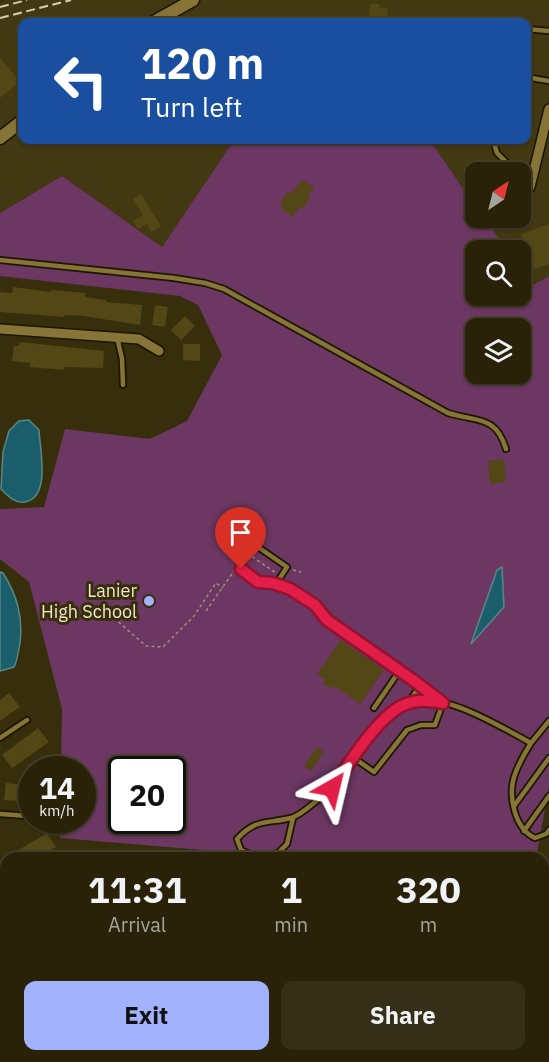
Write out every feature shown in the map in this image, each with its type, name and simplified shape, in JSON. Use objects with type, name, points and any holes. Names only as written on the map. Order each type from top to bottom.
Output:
[{"type":"street","points":[[161,18],[193,0]]},
{"type":"street","points":[[531,183],[549,109]]},
{"type":"street","points":[[0,138],[18,124]]},
{"type":"street","points":[[0,329],[139,339],[159,351]]},
{"type":"lane","points":[[531,29],[549,31]]},
{"type":"lane","points":[[531,78],[549,81]]},
{"type":"lane","points":[[494,144],[497,153],[506,162]]},
{"type":"lane","points":[[0,260],[174,278],[224,289],[376,371],[439,408],[457,416],[489,423],[498,430],[506,449]]},
{"type":"lane","points":[[117,336],[122,359],[123,385]]},
{"type":"lane","points":[[258,547],[287,567],[276,584]]},
{"type":"lane","points":[[241,569],[258,582],[276,584],[290,589],[315,605],[327,620],[400,670],[443,703]]},
{"type":"lane","points":[[374,708],[400,670]]},
{"type":"lane","points":[[408,703],[417,690],[416,682]]},
{"type":"lane","points":[[245,852],[241,850],[237,839],[248,827],[272,820],[293,818],[332,788],[382,720],[404,704],[425,700],[443,703],[492,721],[531,743]]},
{"type":"lane","points":[[354,758],[374,772],[407,730],[420,724],[435,725],[443,703]]},
{"type":"lane","points":[[0,738],[27,720]]},
{"type":"lane","points":[[549,721],[521,759],[513,779],[514,806],[520,826],[535,838],[546,834],[549,830]]},
{"type":"lane","points":[[514,806],[549,758]]},
{"type":"lane","points":[[524,831],[549,796]]},
{"type":"lane","points":[[0,814],[18,815]]},
{"type":"lane","points":[[279,852],[287,844],[293,818]]},
{"type":"path","points":[[114,618],[146,646],[163,647],[194,616],[216,583],[223,588]]},
{"type":"shaded area","points":[[5,0],[549,0],[549,276],[531,286],[531,240],[500,240],[491,228],[531,228],[531,162],[465,162],[465,191],[433,144],[531,144],[531,18],[18,18],[18,144],[231,144],[162,247],[62,176],[0,213],[0,3]]},
{"type":"shaded area","points":[[231,144],[433,144],[465,191],[465,228],[491,228],[500,240],[465,240],[465,306],[531,306],[531,286],[549,276],[549,787],[537,852],[226,852],[60,838],[60,834],[96,834],[96,756],[61,756],[62,709],[29,582],[0,559],[0,509],[44,507],[65,429],[150,439],[187,421],[222,355],[198,305],[180,296],[0,276],[0,213],[62,176],[162,247]]},
{"type":"water","points":[[29,420],[39,430],[42,460],[41,482],[33,498],[25,502],[18,502],[1,489],[3,452],[9,431],[19,421]]},
{"type":"water","points":[[502,567],[504,607],[471,644],[497,570]]},
{"type":"water","points":[[0,572],[3,573],[12,589],[20,615],[21,633],[14,667],[0,671]]},
{"type":"building","points":[[370,4],[380,4],[379,8],[388,8],[387,18],[369,17]]},
{"type":"building","points":[[0,57],[18,80],[18,84],[0,98]]},
{"type":"building","points":[[303,180],[314,188],[303,209],[300,207],[292,217],[281,208],[283,205],[280,203],[288,192],[290,194]]},
{"type":"building","points":[[141,194],[161,226],[151,232],[147,224],[138,229],[133,221],[143,215],[133,199]]},
{"type":"building","points":[[549,224],[549,264],[534,269],[531,261],[531,240],[523,240],[521,234]]},
{"type":"building","points":[[13,287],[51,292],[51,290],[85,293],[85,297],[106,300],[106,302],[142,305],[140,325],[83,316],[64,315],[64,317],[0,312],[0,292],[12,293]]},
{"type":"building","points":[[155,305],[168,307],[165,327],[152,325]]},
{"type":"building","points":[[185,316],[195,326],[181,340],[171,330]]},
{"type":"building","points":[[20,342],[104,351],[103,368],[64,367],[64,370],[30,367],[30,363],[12,361],[14,346],[19,346]]},
{"type":"building","points":[[183,344],[200,344],[200,361],[183,360]]},
{"type":"building","points":[[504,459],[506,482],[490,484],[488,461]]},
{"type":"building","points":[[341,640],[384,670],[360,704],[334,686],[332,689],[322,683],[325,679],[317,674]]},
{"type":"building","points":[[9,693],[20,707],[0,721],[0,700]]},
{"type":"building","points":[[38,728],[49,742],[29,756],[18,756],[18,764],[12,768],[2,755]]},
{"type":"building","points":[[317,747],[324,752],[311,771],[304,766]]},
{"type":"building","points":[[6,783],[18,784],[18,801],[4,800]]},
{"type":"building","points":[[48,834],[56,847],[48,852],[15,852]]},
{"type":"railway","points":[[0,7],[27,0]]},
{"type":"railway","points":[[0,18],[71,0]]},
{"type":"place","name":"Lanier High School","points":[[149,601]]},
{"type":"route","points":[[241,569],[258,582],[273,583],[290,589],[315,605],[327,620],[443,703],[425,700],[404,704],[382,720],[332,788]]}]
